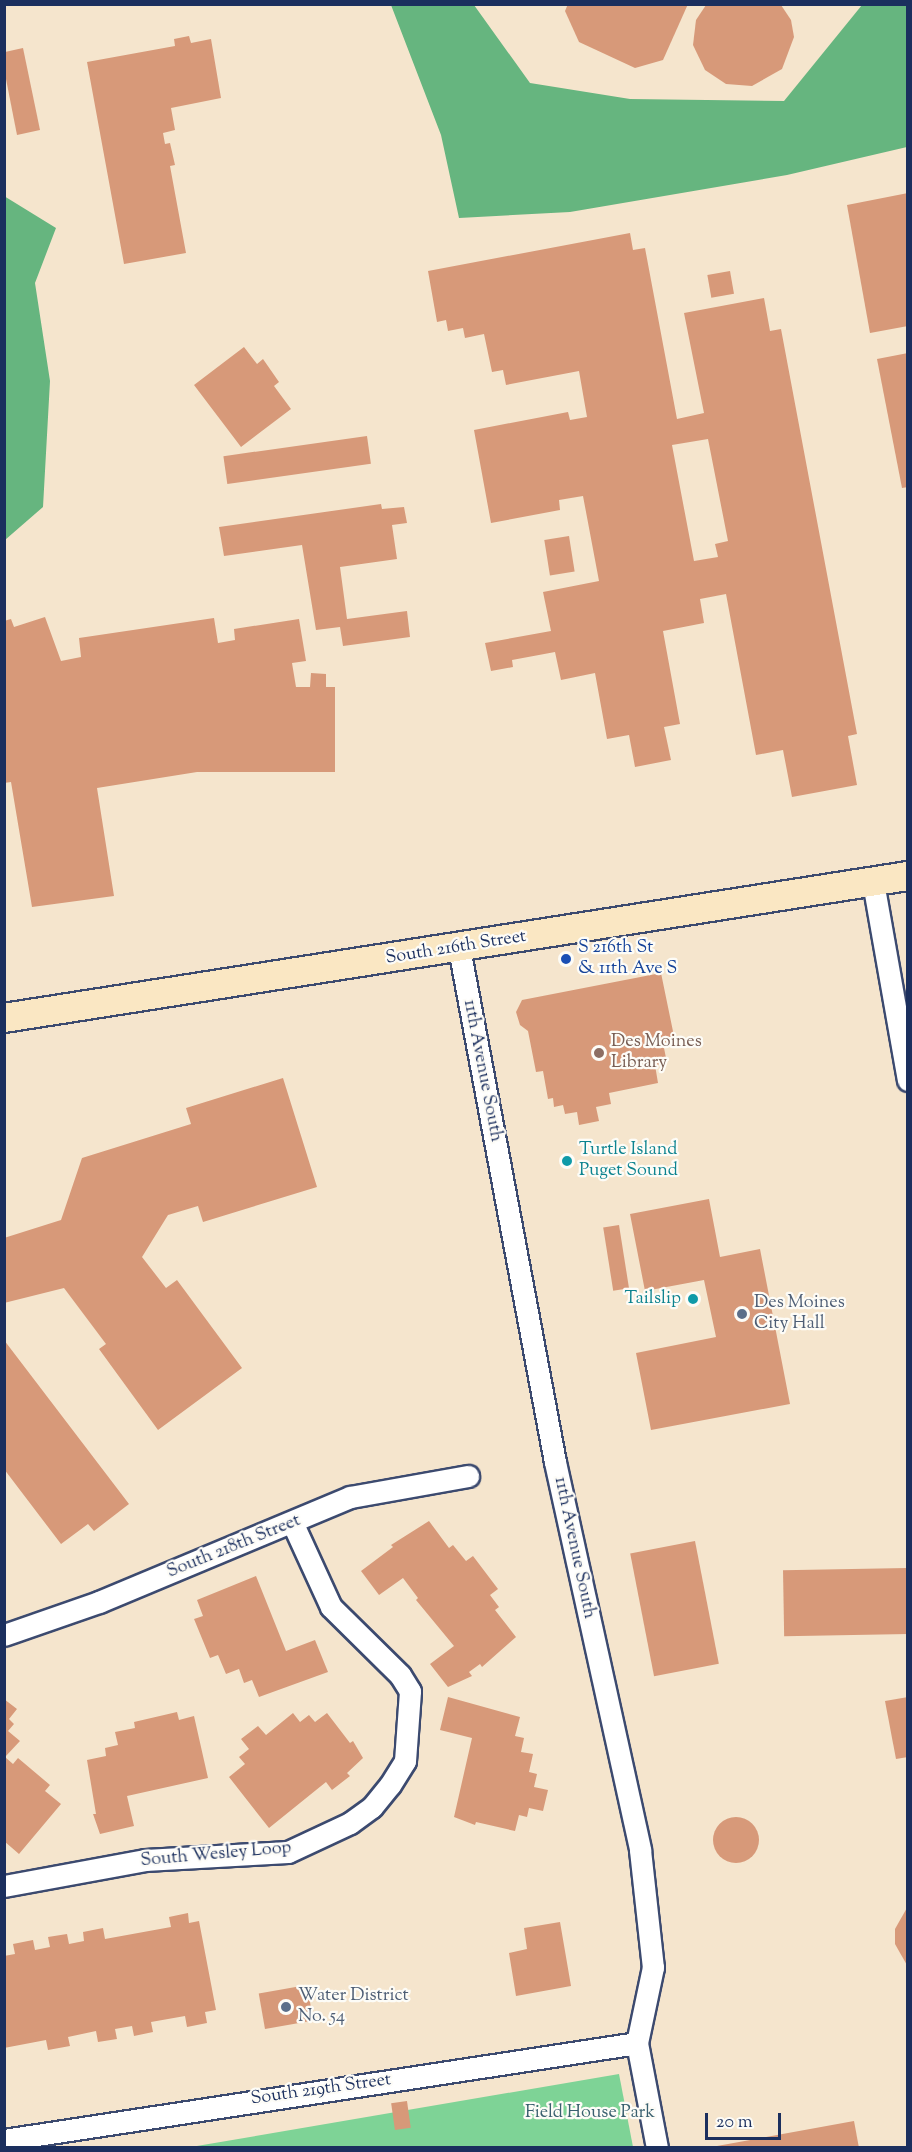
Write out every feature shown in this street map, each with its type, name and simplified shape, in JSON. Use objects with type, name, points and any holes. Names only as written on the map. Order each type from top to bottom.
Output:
[{"type":"main road","name":"South 216th Street","points":[[4,1018],[908,876]]},
{"type":"street","points":[[873,882],[908,1080]]},
{"type":"street","name":"11th Avenue South","points":[[459,948],[555,1462],[640,1850],[653,1967],[637,2043],[657,2148]]},
{"type":"street","name":"South 218th Street","points":[[4,1635],[99,1602],[293,1524],[350,1497],[468,1476]]},
{"type":"street","name":"South Wesley Loop","points":[[4,1886],[145,1860],[288,1852],[350,1822],[372,1807],[390,1785],[405,1761],[411,1691],[400,1675],[331,1607],[293,1524]]},
{"type":"street","name":"South 219th Street","points":[[4,2140],[637,2043]]},
{"type":"green space","points":[[391,5],[474,5],[530,83],[630,99],[784,101],[862,5],[907,5],[907,147],[787,175],[570,212],[459,218],[441,135]]},
{"type":"green space","points":[[4,196],[56,228],[35,283],[50,381],[43,507],[5,540]]},
{"type":"green space","name":"Field House Park","points":[[619,2074],[633,2147],[185,2148]]},
{"type":"building","points":[[568,4],[688,4],[663,60],[635,68],[579,42],[565,11]]},
{"type":"building","points":[[706,5],[781,5],[791,20],[794,37],[782,69],[752,86],[726,84],[705,70],[693,45],[696,20]]},
{"type":"building","points":[[189,36],[191,43],[211,39],[221,98],[171,108],[175,130],[163,133],[165,144],[170,143],[175,165],[170,166],[186,253],[124,264],[87,62],[175,46],[174,39]]},
{"type":"building","points":[[23,48],[40,130],[17,135],[5,74],[5,52]]},
{"type":"building","points":[[908,193],[908,326],[870,333],[847,205]]},
{"type":"building","points":[[630,233],[633,250],[645,248],[677,419],[704,413],[684,313],[764,298],[770,331],[781,329],[857,734],[848,736],[857,785],[792,797],[783,750],[756,755],[726,594],[700,599],[704,623],[663,631],[680,724],[664,727],[671,760],[635,767],[629,735],[607,739],[595,673],[561,680],[555,652],[512,660],[513,667],[491,671],[485,643],[551,631],[543,592],[599,581],[583,496],[559,500],[560,510],[491,523],[474,430],[568,412],[570,420],[587,417],[579,371],[506,385],[503,370],[492,372],[484,334],[465,338],[463,328],[448,331],[446,320],[437,322],[428,271]],"holes":[[[708,439],[728,541],[715,544],[718,557],[694,561],[672,445]]]},
{"type":"building","points":[[730,271],[734,294],[711,298],[707,275]]},
{"type":"building","points":[[244,347],[257,364],[263,359],[279,382],[274,386],[291,409],[241,447],[194,385]]},
{"type":"building","points":[[908,353],[908,487],[902,488],[877,359]]},
{"type":"building","points":[[367,436],[371,464],[227,484],[223,456]]},
{"type":"building","points":[[381,504],[382,509],[404,507],[407,523],[392,525],[397,559],[340,567],[347,619],[407,611],[410,637],[343,646],[340,627],[316,630],[302,545],[224,556],[219,527]]},
{"type":"building","points":[[569,536],[575,572],[550,575],[544,540]]},
{"type":"building","points":[[45,617],[61,661],[81,657],[79,638],[214,618],[218,643],[235,640],[234,629],[299,619],[306,661],[292,663],[296,687],[310,687],[311,673],[326,674],[326,687],[335,687],[335,772],[197,772],[97,788],[114,896],[32,907],[11,782],[4,783],[4,621],[11,619],[14,627]]},
{"type":"building","name":"Des Moines Library","points":[[661,973],[675,1041],[663,1043],[667,1063],[655,1065],[658,1083],[609,1093],[611,1104],[596,1107],[599,1121],[579,1125],[577,1112],[565,1114],[563,1105],[554,1107],[553,1098],[548,1099],[543,1071],[536,1072],[528,1031],[520,1025],[516,1012],[522,1000]]},
{"type":"building","points":[[283,1078],[317,1187],[203,1222],[198,1206],[168,1215],[142,1257],[166,1288],[177,1280],[242,1368],[158,1430],[99,1349],[106,1344],[64,1288],[4,1303],[4,1238],[61,1220],[82,1158],[191,1124],[186,1108]]},
{"type":"building","name":"Des Moines City Hall","points":[[709,1199],[720,1257],[760,1249],[790,1404],[651,1430],[636,1353],[716,1337],[704,1280],[645,1291],[630,1214]]},
{"type":"building","points":[[619,1225],[629,1288],[613,1291],[603,1228]]},
{"type":"building","points":[[4,1340],[129,1504],[94,1531],[88,1524],[61,1544],[4,1469]]},
{"type":"building","points":[[429,1521],[449,1548],[453,1545],[466,1561],[473,1556],[498,1589],[490,1595],[499,1607],[495,1610],[516,1637],[482,1667],[480,1664],[469,1672],[472,1676],[448,1687],[430,1664],[454,1646],[416,1600],[418,1598],[403,1578],[379,1595],[361,1571],[393,1547],[391,1545]]},
{"type":"building","points":[[695,1541],[719,1664],[654,1676],[630,1554]]},
{"type":"building","points":[[907,1568],[908,1634],[784,1636],[783,1570]]},
{"type":"building","points":[[256,1576],[286,1651],[315,1640],[328,1672],[259,1697],[252,1680],[244,1683],[239,1669],[226,1674],[218,1655],[210,1658],[194,1619],[203,1616],[197,1600]]},
{"type":"building","points":[[448,1697],[520,1717],[515,1736],[524,1738],[521,1752],[533,1754],[529,1772],[537,1774],[534,1787],[548,1790],[543,1811],[529,1808],[527,1817],[519,1815],[515,1831],[476,1822],[475,1825],[454,1817],[472,1738],[440,1730]]},
{"type":"building","points":[[908,1697],[908,1757],[896,1759],[885,1701]]},
{"type":"building","points":[[4,1699],[17,1709],[9,1719],[14,1724],[8,1731],[20,1741],[5,1757],[13,1764],[18,1758],[50,1785],[45,1791],[61,1804],[19,1854],[4,1841]]},
{"type":"building","points":[[177,1712],[179,1720],[194,1716],[208,1778],[127,1796],[134,1826],[100,1834],[93,1814],[96,1814],[87,1760],[106,1756],[105,1748],[118,1745],[115,1732],[135,1728],[134,1722]]},
{"type":"building","points":[[293,1713],[300,1722],[309,1715],[315,1722],[327,1713],[350,1743],[353,1741],[363,1758],[347,1773],[350,1776],[332,1790],[326,1782],[269,1828],[229,1777],[245,1764],[239,1757],[249,1749],[241,1739],[258,1726],[266,1735]]},
{"type":"building","points":[[736,1817],[752,1824],[759,1840],[752,1856],[736,1863],[720,1856],[713,1840],[720,1824]]},
{"type":"building","points":[[908,1906],[908,1967],[895,1944],[895,1929]]},
{"type":"building","points":[[188,1913],[189,1923],[199,1921],[216,2010],[205,2012],[207,2023],[187,2027],[185,2016],[151,2022],[153,2032],[134,2036],[132,2026],[115,2029],[117,2039],[98,2042],[96,2031],[68,2037],[70,2046],[48,2050],[46,2040],[4,2048],[4,1956],[15,1954],[13,1944],[33,1940],[35,1950],[50,1947],[48,1937],[67,1934],[69,1944],[84,1941],[83,1932],[103,1928],[105,1939],[171,1927],[169,1917]]},
{"type":"building","points":[[560,1922],[571,1986],[516,1996],[509,1953],[527,1949],[524,1928]]},
{"type":"building","name":"Water District No. 54","points":[[307,1985],[313,2020],[265,2029],[259,1994]]},
{"type":"building","points":[[407,2101],[411,2128],[395,2130],[391,2103]]},
{"type":"building","points":[[854,2121],[859,2148],[718,2148],[717,2146]]},
{"type":"place","name":"S 216th St & 11th Ave S","points":[[566,959]]},
{"type":"place","name":"Des Moines Library","points":[[599,1053]]},
{"type":"place","name":"Turtle Island Puget Sound","points":[[567,1161]]},
{"type":"place","name":"Tailslip","points":[[693,1299]]},
{"type":"place","name":"Des Moines City Hall","points":[[742,1314]]},
{"type":"place","name":"Water District No. 54","points":[[286,2007]]}]
